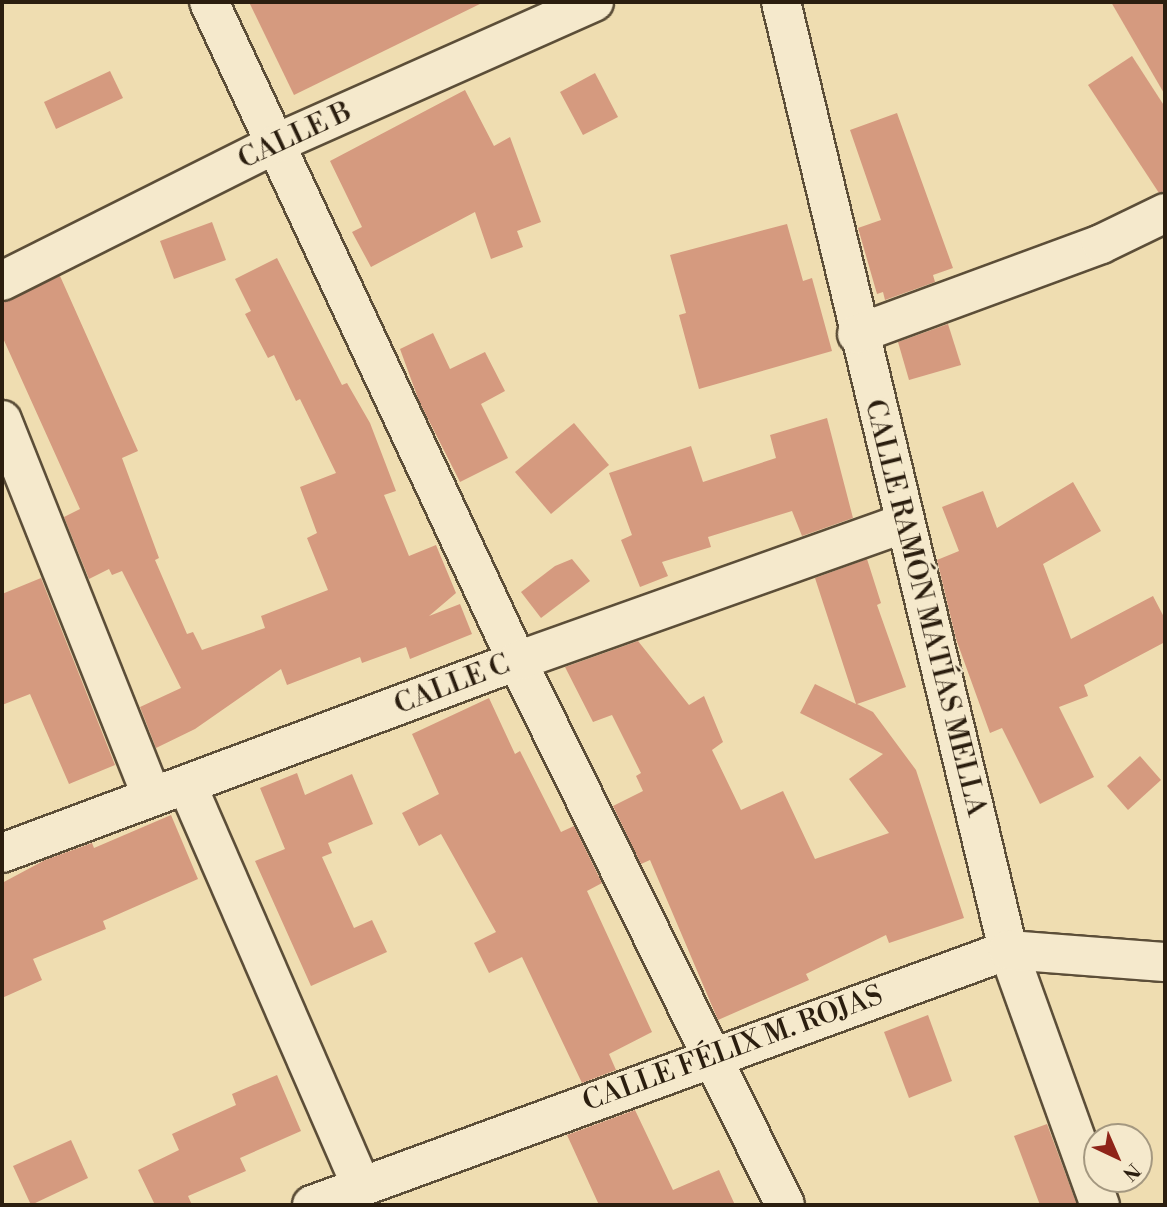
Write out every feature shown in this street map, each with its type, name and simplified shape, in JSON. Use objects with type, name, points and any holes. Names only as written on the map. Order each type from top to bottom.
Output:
[{"type":"street","points":[[209,2],[517,661],[785,1205]]},
{"type":"street","name":"CALLE B","points":[[2,281],[277,143],[594,2]]},
{"type":"street","name":"CALLE RAMÓN MATÍAS MELLA","points":[[781,2],[857,334],[1008,950],[1100,1205]]},
{"type":"street","points":[[857,334],[1101,244],[1165,213]]},
{"type":"street","points":[[2,420],[151,795]]},
{"type":"street","name":"CALLE C","points":[[2,853],[151,795],[187,785],[517,661],[904,523]]},
{"type":"street","points":[[187,785],[361,1185]]},
{"type":"street","name":"CALLE FÉLIX M. ROJAS","points":[[312,1205],[712,1055],[1008,950],[1165,962]]},
{"type":"building","points":[[249,2],[484,2],[294,95]]},
{"type":"building","points":[[1111,2],[1165,2],[1165,95]]},
{"type":"building","points":[[1132,56],[1165,107],[1165,191],[1159,193],[1088,85]]},
{"type":"building","points":[[110,71],[123,98],[56,129],[44,102]]},
{"type":"building","points":[[595,73],[618,117],[583,135],[560,92]]},
{"type":"building","points":[[465,90],[494,146],[510,137],[541,222],[517,231],[523,247],[491,259],[475,212],[371,267],[352,232],[362,227],[330,161]]},
{"type":"building","points":[[897,113],[953,268],[933,275],[935,282],[885,300],[883,292],[877,294],[858,228],[881,220],[850,130]]},
{"type":"building","points":[[212,222],[226,260],[174,279],[160,241]]},
{"type":"building","points":[[787,224],[803,281],[812,278],[832,351],[699,389],[679,315],[686,313],[670,255]]},
{"type":"building","points":[[277,258],[342,385],[347,383],[370,423],[396,491],[384,495],[409,556],[436,545],[456,593],[429,616],[460,604],[472,634],[410,659],[406,647],[362,663],[360,657],[287,685],[281,669],[195,729],[156,748],[140,707],[181,688],[122,571],[112,575],[109,569],[89,579],[64,517],[80,509],[2,336],[2,303],[60,276],[138,451],[122,458],[159,558],[155,560],[187,634],[193,632],[202,650],[265,628],[261,616],[328,590],[307,538],[317,533],[300,487],[336,473],[300,399],[296,401],[274,355],[268,358],[245,314],[251,311],[235,279]]},
{"type":"building","points":[[948,324],[961,365],[909,380],[898,342]]},
{"type":"building","points":[[433,333],[450,369],[485,352],[505,391],[481,404],[508,458],[460,482],[419,401],[400,349]]},
{"type":"building","points":[[827,418],[853,518],[802,536],[792,511],[708,537],[711,547],[662,562],[668,576],[640,587],[621,540],[632,535],[609,473],[691,446],[703,482],[776,458],[770,435]]},
{"type":"building","points":[[574,423],[609,465],[551,514],[515,472]]},
{"type":"building","points":[[1073,482],[1101,531],[1043,564],[1071,639],[1153,596],[1165,619],[1165,642],[1084,685],[1088,696],[1059,707],[1094,777],[1040,804],[1002,728],[990,733],[956,639],[937,560],[959,551],[942,507],[983,491],[997,528]]},
{"type":"building","points":[[572,559],[590,581],[541,618],[521,592],[555,566]]},
{"type":"building","points":[[867,559],[881,603],[877,605],[906,687],[857,704],[873,712],[916,770],[964,918],[889,943],[886,935],[806,974],[809,980],[718,1020],[650,860],[641,864],[613,806],[643,791],[636,776],[641,773],[612,715],[593,722],[565,667],[638,641],[689,705],[704,696],[723,742],[712,750],[741,810],[783,791],[815,859],[889,833],[849,779],[883,754],[800,713],[815,684],[856,704],[815,578]]},
{"type":"building","points":[[41,578],[115,765],[69,784],[30,694],[2,705],[2,594]]},
{"type":"building","points":[[489,698],[515,754],[520,751],[561,832],[574,826],[602,883],[587,891],[652,1032],[609,1054],[616,1070],[582,1083],[522,957],[489,973],[474,943],[496,932],[441,834],[419,846],[402,813],[439,794],[412,734]]},
{"type":"building","points":[[1140,756],[1161,780],[1128,810],[1107,786]]},
{"type":"building","points":[[297,773],[305,795],[352,774],[373,824],[328,843],[332,853],[322,857],[354,928],[372,920],[387,952],[311,986],[255,861],[285,849],[260,788]]},
{"type":"building","points":[[171,815],[198,879],[103,921],[106,929],[33,959],[42,980],[2,998],[2,883],[45,860],[92,843],[94,848]]},
{"type":"building","points":[[928,1015],[952,1081],[909,1098],[884,1032]]},
{"type":"building","points":[[277,1075],[301,1131],[240,1158],[246,1171],[188,1196],[192,1205],[155,1205],[138,1170],[179,1150],[172,1134],[236,1105],[232,1094]]},
{"type":"building","points":[[635,1110],[673,1190],[719,1170],[735,1205],[599,1205],[567,1135]]},
{"type":"building","points":[[1047,1124],[1077,1205],[1040,1205],[1014,1136]]},
{"type":"building","points":[[71,1140],[88,1178],[31,1205],[13,1166]]}]
